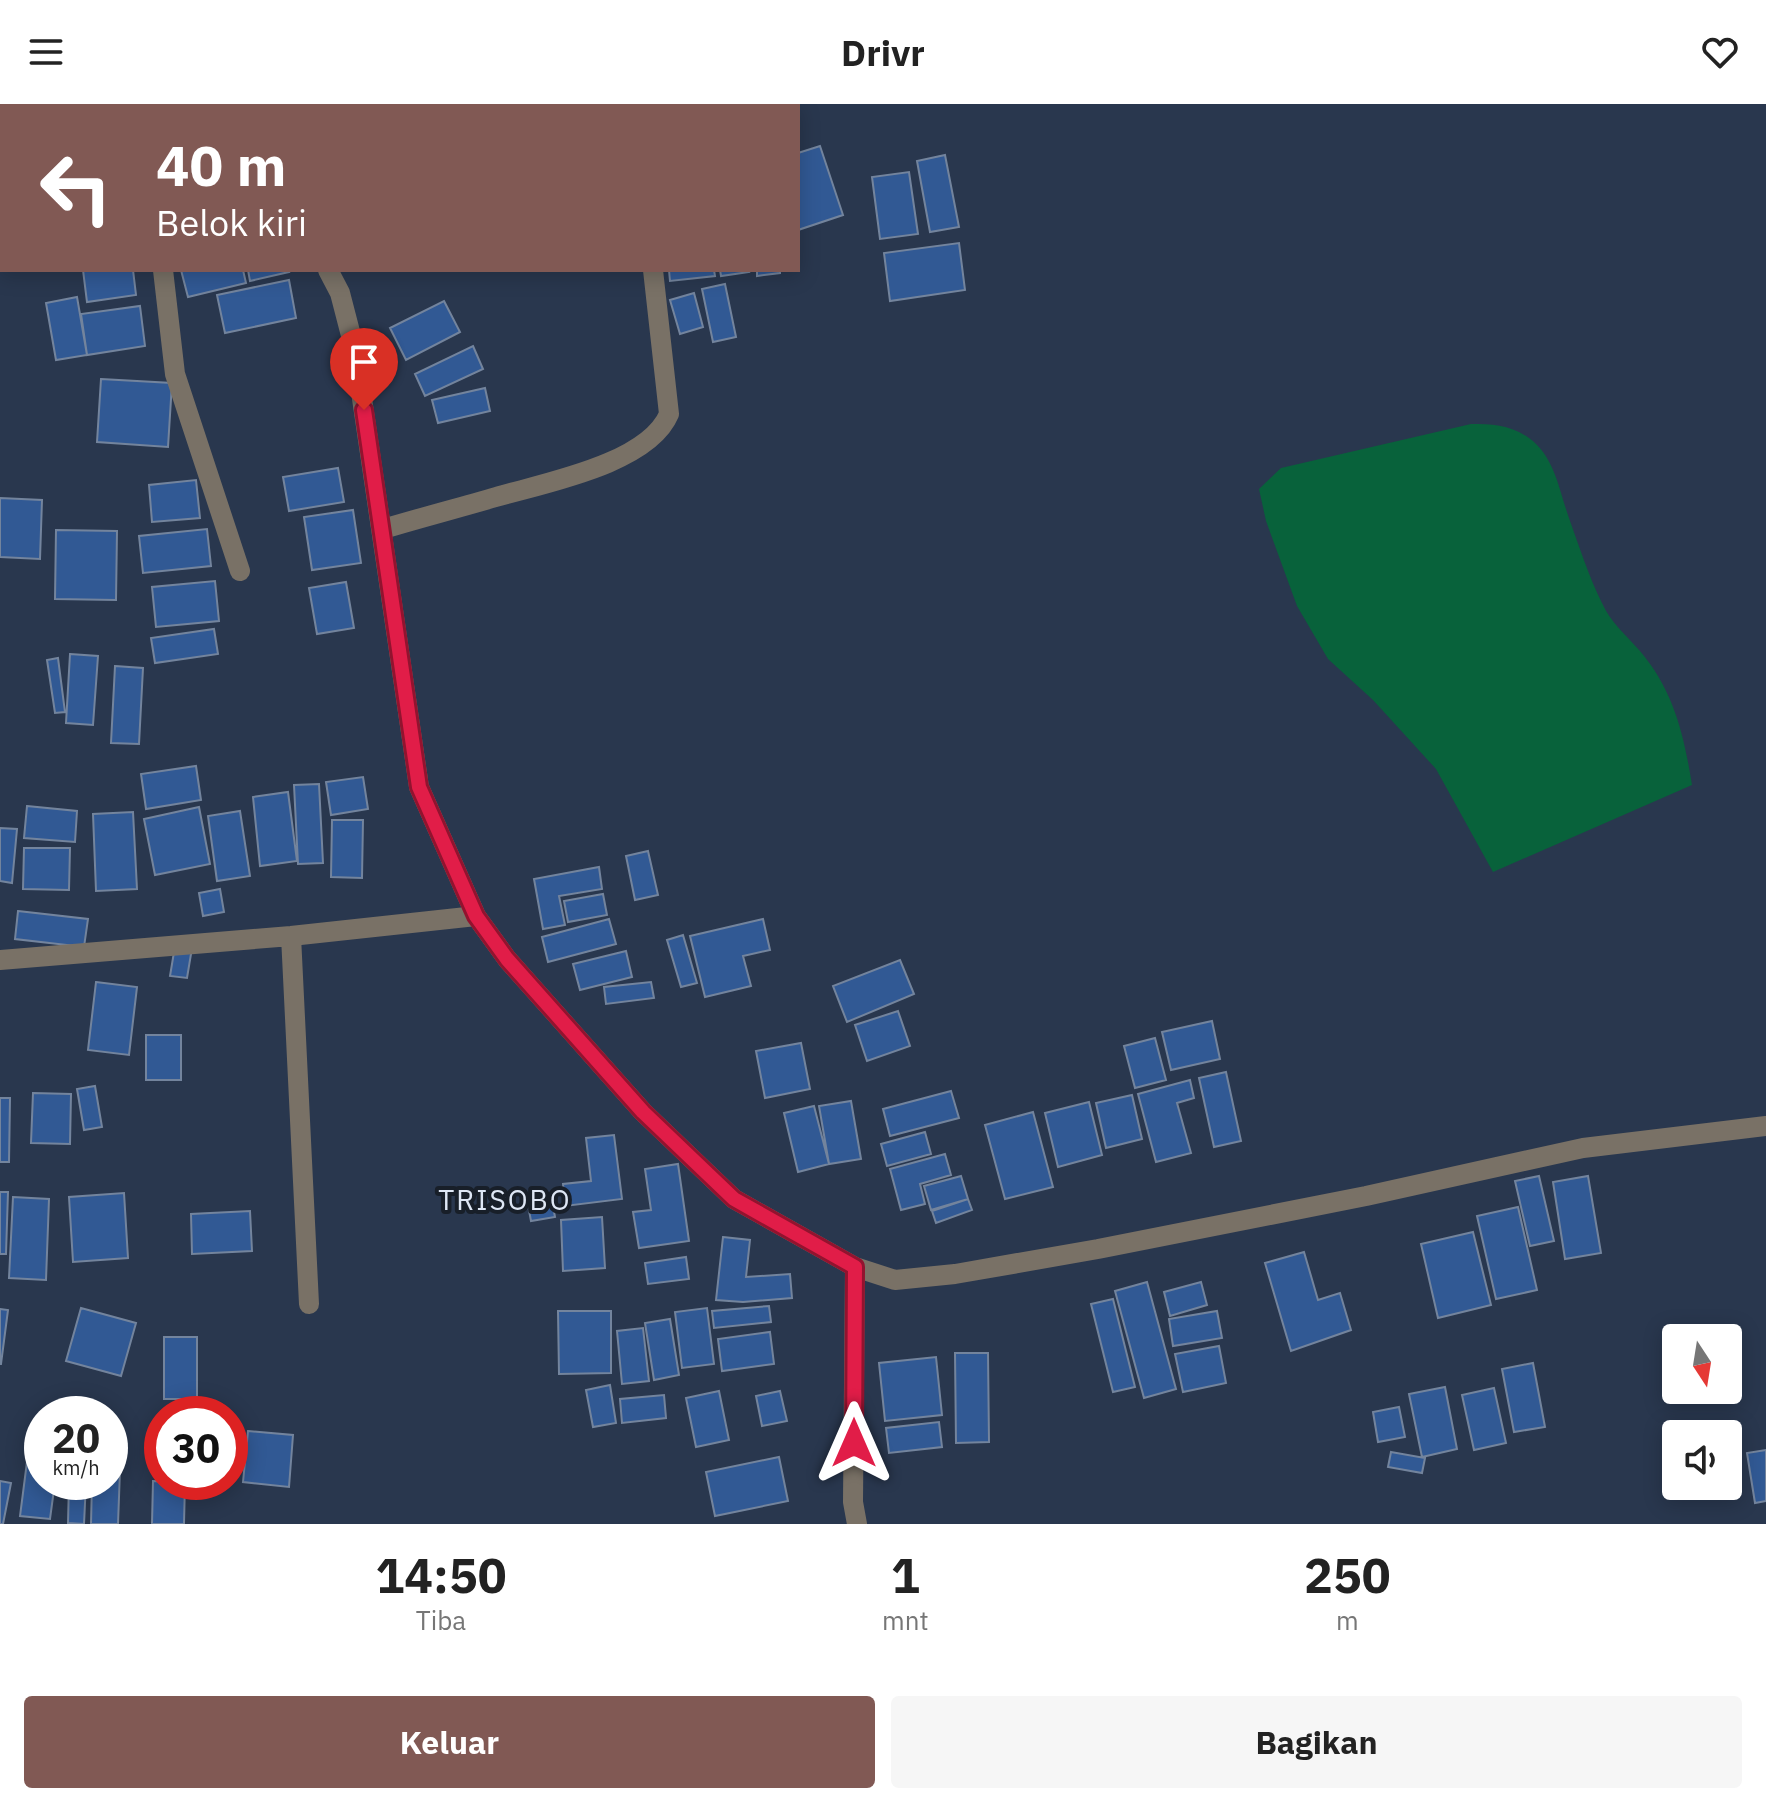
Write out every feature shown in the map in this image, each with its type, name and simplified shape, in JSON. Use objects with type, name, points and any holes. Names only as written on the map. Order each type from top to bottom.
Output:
[{"type":"street","points":[[163,272],[175,374],[240,571]]},
{"type":"street","points":[[329,272],[340,293],[355,351],[419,787],[476,916],[507,959],[643,1112],[734,1199],[855,1267],[895,1280],[955,1274],[1113,1246],[1583,1148],[1766,1126]]},
{"type":"street","points":[[383,529],[590,470],[633,450],[658,431],[669,414],[653,272]]},
{"type":"street","points":[[0,960],[291,936],[476,916]]},
{"type":"street","points":[[291,936],[309,1304]]},
{"type":"street","points":[[855,1267],[853,1502],[857,1524]]},
{"type":"green space","points":[[1471,424],[1515,430],[1529,438],[1545,455],[1597,593],[1614,623],[1652,666],[1669,698],[1681,731],[1692,785],[1493,872],[1436,769],[1373,700],[1328,659],[1297,606],[1266,521],[1259,489],[1281,468]]},
{"type":"building","points":[[820,146],[843,215],[800,229],[800,152]]},
{"type":"building","points":[[945,155],[959,227],[930,232],[917,161]]},
{"type":"building","points":[[909,172],[918,234],[880,239],[872,177]]},
{"type":"building","points":[[959,243],[965,290],[890,301],[884,253]]},
{"type":"building","points":[[83,272],[133,272],[136,295],[87,302]]},
{"type":"building","points":[[182,272],[243,272],[246,283],[188,297]]},
{"type":"building","points":[[248,272],[289,272],[250,281]]},
{"type":"building","points":[[669,272],[714,272],[715,276],[670,281]]},
{"type":"building","points":[[720,272],[749,272],[721,276]]},
{"type":"building","points":[[757,272],[780,272],[780,273],[757,276]]},
{"type":"building","points":[[289,280],[296,318],[225,333],[217,295]]},
{"type":"building","points":[[725,284],[736,337],[713,342],[702,289]]},
{"type":"building","points":[[694,293],[703,327],[680,334],[670,300]]},
{"type":"building","points":[[77,297],[87,355],[56,360],[46,303]]},
{"type":"building","points":[[444,301],[460,332],[406,360],[390,328]]},
{"type":"building","points":[[140,306],[145,346],[87,355],[81,314]]},
{"type":"building","points":[[473,346],[483,369],[425,396],[415,374]]},
{"type":"building","points":[[101,379],[172,383],[168,447],[97,442]]},
{"type":"building","points":[[485,388],[490,411],[438,423],[432,400]]},
{"type":"building","points":[[338,468],[344,502],[289,511],[283,477]]},
{"type":"building","points":[[196,480],[200,518],[152,522],[149,485]]},
{"type":"building","points":[[0,498],[42,500],[40,559],[0,557]]},
{"type":"building","points":[[353,510],[361,563],[312,570],[304,517]]},
{"type":"building","points":[[207,529],[211,566],[143,573],[139,536]]},
{"type":"building","points":[[56,530],[117,531],[116,600],[55,599]]},
{"type":"building","points":[[215,581],[219,621],[156,627],[152,587]]},
{"type":"building","points":[[346,582],[354,628],[317,634],[309,588]]},
{"type":"building","points":[[214,629],[218,654],[155,663],[151,638]]},
{"type":"building","points":[[70,654],[98,656],[93,725],[66,723]]},
{"type":"building","points":[[58,658],[65,712],[55,713],[47,660]]},
{"type":"building","points":[[115,666],[143,668],[139,744],[111,743]]},
{"type":"building","points":[[196,766],[201,800],[146,809],[141,774]]},
{"type":"building","points":[[363,777],[368,809],[331,815],[326,782]]},
{"type":"building","points":[[319,784],[323,863],[298,864],[294,785]]},
{"type":"building","points":[[288,792],[297,861],[260,866],[253,797]]},
{"type":"building","points":[[27,806],[77,811],[75,842],[24,838]]},
{"type":"building","points":[[199,807],[210,864],[155,875],[144,819]]},
{"type":"building","points":[[240,811],[250,876],[217,881],[208,816]]},
{"type":"building","points":[[133,812],[137,889],[96,891],[93,814]]},
{"type":"building","points":[[332,820],[363,820],[362,878],[331,877]]},
{"type":"building","points":[[0,828],[17,829],[12,883],[0,881]]},
{"type":"building","points":[[24,848],[70,848],[69,890],[23,889]]},
{"type":"building","points":[[648,851],[658,895],[635,900],[626,856]]},
{"type":"building","points":[[599,867],[602,889],[559,896],[565,925],[543,929],[534,879]]},
{"type":"building","points":[[220,889],[224,912],[203,916],[199,893]]},
{"type":"building","points":[[603,894],[607,915],[568,922],[564,901]]},
{"type":"building","points":[[18,911],[88,919],[84,947],[15,939]]},
{"type":"building","points":[[609,919],[616,944],[548,962],[542,937]]},
{"type":"building","points":[[763,919],[770,950],[743,956],[751,986],[705,997],[690,936]]},
{"type":"building","points":[[683,935],[697,983],[681,987],[667,940]]},
{"type":"building","points":[[175,946],[192,948],[187,978],[170,976]]},
{"type":"building","points":[[626,951],[632,977],[580,990],[573,964]]},
{"type":"building","points":[[900,960],[914,994],[847,1022],[833,986]]},
{"type":"building","points":[[96,982],[137,987],[129,1055],[88,1050]]},
{"type":"building","points":[[651,982],[654,998],[606,1004],[604,987]]},
{"type":"building","points":[[898,1011],[910,1046],[867,1061],[855,1025]]},
{"type":"building","points":[[1212,1021],[1220,1059],[1171,1070],[1162,1032]]},
{"type":"building","points":[[146,1035],[181,1035],[181,1080],[146,1080]]},
{"type":"building","points":[[1155,1038],[1166,1080],[1135,1088],[1124,1046]]},
{"type":"building","points":[[801,1043],[810,1089],[765,1098],[756,1051]]},
{"type":"building","points":[[1226,1072],[1241,1141],[1214,1147],[1199,1078]]},
{"type":"building","points":[[1190,1080],[1194,1098],[1177,1103],[1191,1153],[1156,1162],[1138,1094]]},
{"type":"building","points":[[95,1086],[102,1127],[84,1130],[77,1089]]},
{"type":"building","points":[[951,1091],[959,1118],[890,1136],[883,1109]]},
{"type":"building","points":[[33,1093],[71,1094],[70,1144],[31,1143]]},
{"type":"building","points":[[1132,1095],[1142,1139],[1106,1148],[1096,1103]]},
{"type":"building","points":[[0,1098],[10,1098],[9,1162],[0,1162]]},
{"type":"building","points":[[851,1101],[861,1159],[829,1164],[819,1106]]},
{"type":"building","points":[[1089,1102],[1102,1155],[1058,1167],[1045,1113]]},
{"type":"building","points":[[814,1106],[829,1164],[798,1172],[784,1113]]},
{"type":"building","points":[[1033,1112],[1053,1187],[1005,1199],[985,1125]]},
{"type":"building","points":[[925,1132],[931,1154],[887,1166],[881,1144]]},
{"type":"building","points":[[614,1135],[622,1199],[565,1206],[563,1184],[591,1181],[586,1138]]},
{"type":"building","points":[[945,1154],[951,1175],[920,1184],[925,1204],[901,1210],[890,1169]]},
{"type":"building","points":[[678,1164],[689,1241],[639,1248],[633,1212],[651,1210],[645,1169]]},
{"type":"building","points":[[961,1176],[968,1199],[931,1210],[924,1186]]},
{"type":"building","points":[[1539,1176],[1554,1241],[1530,1246],[1515,1181]]},
{"type":"building","points":[[1588,1176],[1601,1253],[1565,1259],[1553,1182]]},
{"type":"building","points":[[0,1192],[8,1192],[6,1254],[0,1254]]},
{"type":"building","points":[[124,1193],[128,1258],[73,1262],[69,1197]]},
{"type":"building","points":[[13,1197],[49,1199],[46,1280],[9,1278]]},
{"type":"building","points":[[968,1199],[972,1210],[936,1223],[932,1211]]},
{"type":"building","points":[[552,1201],[555,1217],[531,1221],[528,1205]]},
{"type":"building","points":[[1518,1207],[1537,1290],[1496,1299],[1477,1216]]},
{"type":"building","points":[[250,1211],[252,1251],[192,1254],[191,1214]]},
{"type":"building","points":[[602,1217],[605,1268],[563,1271],[561,1220]]},
{"type":"building","points":[[1473,1232],[1491,1305],[1438,1318],[1421,1244]]},
{"type":"building","points":[[723,1237],[750,1240],[746,1277],[790,1274],[792,1298],[743,1302],[716,1300]]},
{"type":"building","points":[[1304,1252],[1318,1300],[1340,1293],[1351,1330],[1291,1351],[1265,1263]]},
{"type":"building","points":[[686,1257],[689,1279],[648,1284],[645,1263]]},
{"type":"building","points":[[1147,1282],[1176,1389],[1144,1398],[1115,1291]]},
{"type":"building","points":[[1201,1282],[1207,1305],[1170,1316],[1164,1292]]},
{"type":"building","points":[[1113,1299],[1135,1387],[1113,1392],[1091,1304]]},
{"type":"building","points":[[769,1306],[771,1322],[714,1328],[712,1311]]},
{"type":"building","points":[[81,1308],[136,1323],[121,1376],[66,1361]]},
{"type":"building","points":[[707,1308],[714,1364],[682,1368],[675,1312]]},
{"type":"building","points":[[0,1309],[8,1310],[1,1364],[0,1364]]},
{"type":"building","points":[[558,1311],[611,1311],[611,1373],[559,1374]]},
{"type":"building","points":[[1217,1311],[1222,1338],[1173,1346],[1169,1319]]},
{"type":"building","points":[[670,1319],[679,1375],[654,1380],[645,1323]]},
{"type":"building","points":[[643,1328],[649,1381],[622,1384],[617,1331]]},
{"type":"building","points":[[770,1332],[774,1364],[722,1371],[718,1339]]},
{"type":"building","points":[[164,1337],[197,1337],[197,1396],[164,1396]]},
{"type":"building","points":[[1219,1346],[1226,1383],[1183,1392],[1175,1354]]},
{"type":"building","points":[[955,1353],[988,1353],[989,1442],[956,1443]]},
{"type":"building","points":[[936,1357],[942,1415],[885,1421],[879,1363]]},
{"type":"building","points":[[1533,1363],[1545,1427],[1514,1432],[1502,1369]]},
{"type":"building","points":[[610,1385],[616,1423],[593,1427],[586,1390]]},
{"type":"building","points":[[1445,1387],[1457,1449],[1422,1457],[1409,1394]]},
{"type":"building","points":[[1494,1388],[1506,1443],[1474,1450],[1462,1395]]},
{"type":"building","points":[[719,1391],[729,1440],[696,1447],[686,1398]]},
{"type":"building","points":[[780,1391],[787,1421],[762,1426],[756,1396]]},
{"type":"building","points":[[664,1395],[666,1418],[622,1423],[620,1399]]},
{"type":"building","points":[[1399,1407],[1405,1437],[1378,1442],[1373,1412]]},
{"type":"building","points":[[939,1422],[942,1447],[889,1453],[886,1428]]},
{"type":"building","points":[[248,1431],[293,1435],[289,1487],[248,1483]]},
{"type":"building","points":[[1766,1450],[1766,1501],[1755,1503],[1747,1453]]},
{"type":"building","points":[[1391,1452],[1425,1458],[1422,1473],[1388,1467]]},
{"type":"building","points":[[779,1457],[788,1501],[715,1516],[706,1472]]},
{"type":"building","points":[[0,1481],[11,1483],[3,1524],[0,1524]]},
{"type":"building","points":[[24,1485],[24,1500],[53,1500],[50,1519],[20,1516]]},
{"type":"building","points":[[69,1500],[85,1500],[84,1524],[68,1523]]},
{"type":"building","points":[[92,1500],[119,1500],[118,1524],[91,1524]]},
{"type":"building","points":[[153,1500],[185,1500],[184,1524],[152,1524]]},
{"type":"district","name":"TRISOBO","points":[[505,1199]]},
{"type":"route","points":[[364,410],[419,787],[476,916],[507,959],[643,1112],[734,1199],[855,1267],[854,1443]]}]
